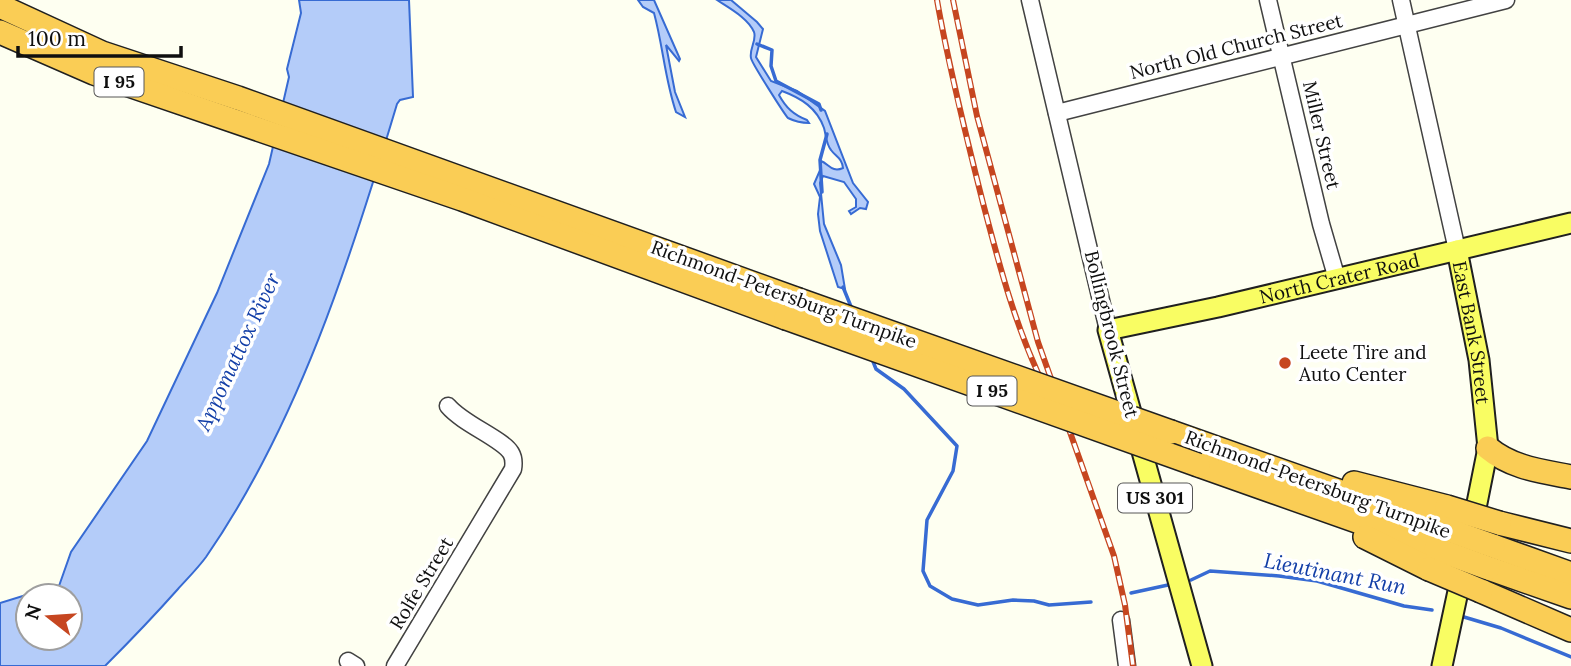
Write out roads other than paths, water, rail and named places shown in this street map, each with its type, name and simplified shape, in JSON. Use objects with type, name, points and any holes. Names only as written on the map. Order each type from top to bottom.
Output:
[{"type":"highway","name":"Richmond-Petersburg Turnpike","points":[[0,6],[102,53],[238,98],[453,175],[791,308],[1491,557],[1571,597]]},
{"type":"highway","name":"Richmond-Petersburg Turnpike","points":[[0,32],[94,73],[431,189],[1171,432],[1202,454],[1265,488],[1438,538]]},
{"type":"highway","points":[[1488,448],[1514,465],[1571,477]]},
{"type":"highway","points":[[1571,541],[1499,523],[1438,538],[1481,591],[1571,629]]},
{"type":"highway","name":"Richmond-Petersburg Turnpike","points":[[1491,557],[1571,573]]},
{"type":"main road","name":"North Crater Road","points":[[1108,330],[1571,223]]},
{"type":"main road","name":"East Bank Street","points":[[1442,666],[1488,448],[1479,360],[1457,250]]},
{"type":"main road","name":"Bollingbrook Street","points":[[1108,330],[1202,666]]},
{"type":"street","name":"Bollingbrook Street","points":[[1030,0],[1108,330]]},
{"type":"street","name":"Miller Street","points":[[1268,0],[1337,279]]},
{"type":"street","name":"East Bank Street","points":[[1401,0],[1457,250]]},
{"type":"street","name":"North Old Church Street","points":[[1057,113],[1506,0]]},
{"type":"street","name":"Rolfe Street","points":[[395,666],[513,469],[513,456],[506,447],[462,420],[448,406]]},
{"type":"street","points":[[1121,620],[1127,666]]},
{"type":"water","name":"Appomattox River","points":[[299,0],[409,0],[413,97],[400,100],[397,104],[341,280],[295,396],[239,506],[206,557],[105,666],[0,666],[0,603],[14,599],[14,652],[84,652],[84,582],[60,582],[71,552],[147,441],[217,293],[269,164],[289,77],[287,69],[301,13]]},
{"type":"water","points":[[638,0],[654,0],[680,59],[679,61],[666,45],[675,92],[685,117],[676,112],[672,100],[654,13],[643,7]]},
{"type":"water","points":[[717,0],[731,0],[763,29],[756,57],[771,81],[797,91],[825,111],[853,183],[868,202],[866,209],[860,208],[851,214],[849,211],[856,207],[856,199],[844,182],[823,176],[820,183],[824,224],[841,265],[845,289],[838,287],[820,231],[820,197],[814,184],[821,161],[836,169],[843,168],[841,162],[829,148],[824,128],[813,109],[782,91],[779,95],[788,107],[809,123],[788,118],[751,58],[755,35],[751,27]]},
{"type":"waterway","name":"Lieutinant Run","points":[[757,44],[772,50],[771,66],[776,81],[819,104],[821,110]]},
{"type":"waterway","name":"Lieutinant Run","points":[[822,192],[820,160],[827,134]]},
{"type":"waterway","name":"Lieutinant Run","points":[[843,287],[852,309]]},
{"type":"waterway","name":"Lieutinant Run","points":[[872,359],[876,369],[904,389],[957,446],[953,471],[927,520],[923,571],[930,586],[952,599],[978,605],[1013,600],[1049,605],[1091,602]]},
{"type":"waterway","name":"Lieutinant Run","points":[[1191,580],[1210,571],[1279,576],[1317,581],[1404,606],[1432,610]]},
{"type":"waterway","name":"Lieutinant Run","points":[[1131,593],[1168,585]]},
{"type":"waterway","name":"Lieutinant Run","points":[[1464,617],[1501,628],[1571,657]]},
{"type":"railway","points":[[937,0],[958,102],[996,251],[1017,321],[1046,390]]},
{"type":"railway","points":[[953,0],[977,116],[1038,342],[1114,556],[1125,605],[1133,666]]},
{"type":"place","name":"Leete Tire and Auto Center","points":[[1285,363]]}]
